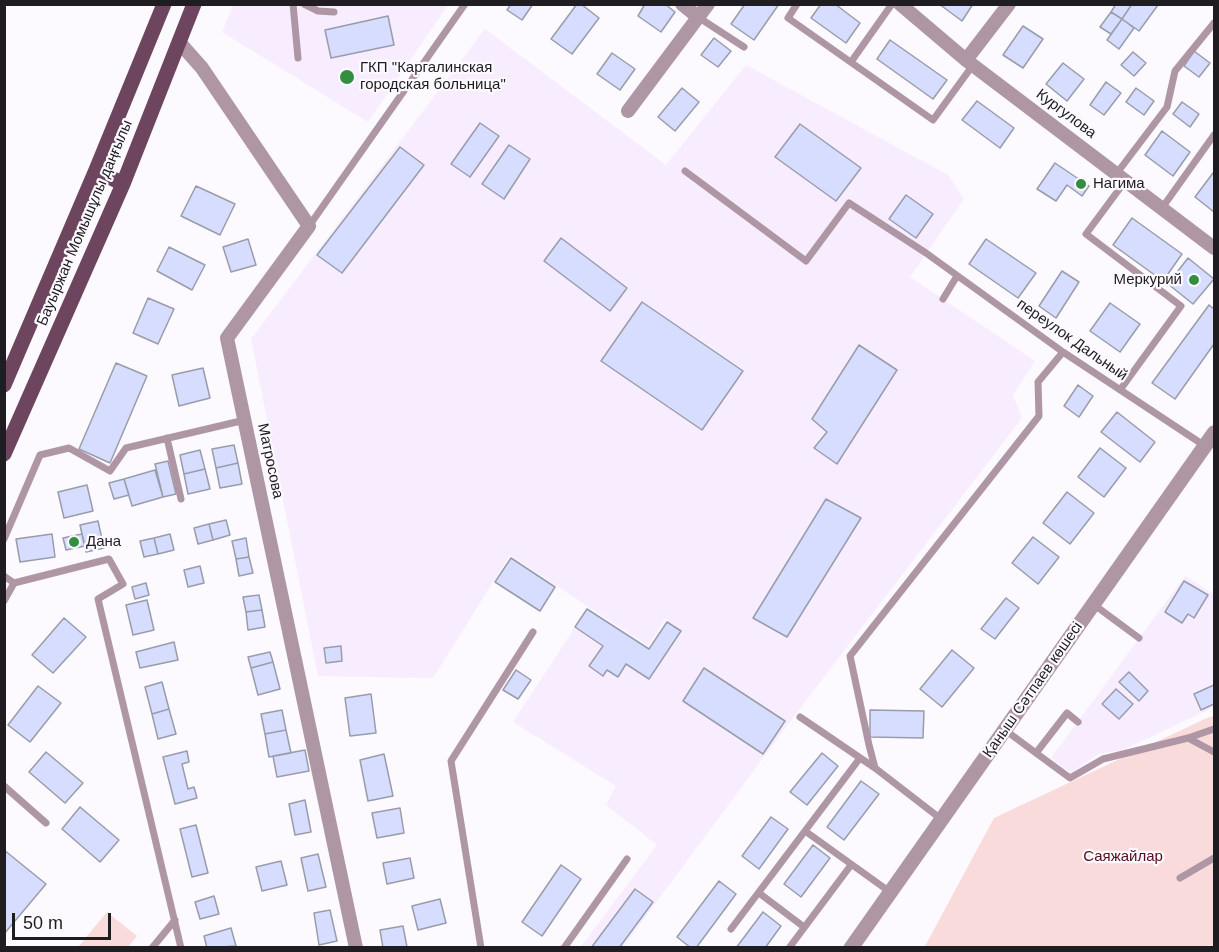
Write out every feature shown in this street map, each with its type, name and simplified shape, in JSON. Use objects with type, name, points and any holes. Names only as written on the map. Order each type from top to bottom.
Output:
[{"type":"main road","name":"Бауыржан Момышұлы даңғылы","points":[[4,385],[164,4]]},
{"type":"main road","name":"Бауыржан Момышұлы даңғылы","points":[[4,454],[123,184],[194,4]]},
{"type":"main road","points":[[96,170],[123,184]]},
{"type":"street","points":[[682,4],[698,16]]},
{"type":"street","points":[[628,111],[708,4]]},
{"type":"street","name":"Кургулова","points":[[900,4],[970,63],[1215,248]]},
{"type":"street","points":[[970,63],[1009,4]]},
{"type":"street","points":[[179,42],[202,68],[309,226]]},
{"type":"street","name":"Матросова","points":[[309,226],[227,338],[356,948]]},
{"type":"street","name":"Қаныш Сәтпаев көшесі","points":[[850,948],[1215,433]]},
{"type":"lane","points":[[293,4],[298,58]]},
{"type":"lane","points":[[304,4],[318,11],[334,12]]},
{"type":"lane","points":[[309,226],[465,4]]},
{"type":"lane","points":[[797,4],[788,18],[933,120],[970,63]]},
{"type":"lane","points":[[850,62],[892,4]]},
{"type":"lane","points":[[698,16],[744,47]]},
{"type":"lane","points":[[1120,390],[1181,306],[1086,234],[1167,107],[1175,71],[1215,23]]},
{"type":"lane","points":[[1162,208],[1215,135]]},
{"type":"lane","name":"переулок Дальный","points":[[685,171],[806,261],[849,203],[926,253],[1063,352],[1205,446]]},
{"type":"lane","points":[[943,299],[957,276]]},
{"type":"lane","points":[[875,768],[850,656],[1039,416],[1038,382],[1063,352]]},
{"type":"lane","points":[[4,538],[40,455],[69,448],[110,471],[126,447],[245,420]]},
{"type":"lane","points":[[167,438],[181,499]]},
{"type":"lane","points":[[4,601],[14,583],[109,559],[123,584],[98,599],[181,948]]},
{"type":"lane","points":[[4,576],[14,583]]},
{"type":"lane","points":[[1093,604],[1139,638]]},
{"type":"lane","points":[[481,948],[451,761],[533,632]]},
{"type":"lane","points":[[1036,753],[1067,713],[1078,722]]},
{"type":"lane","points":[[800,717],[875,768],[941,819]]},
{"type":"lane","points":[[1005,730],[1070,778],[1104,759],[1215,729]]},
{"type":"lane","points":[[1188,738],[1215,752]]},
{"type":"lane","points":[[731,929],[860,758]]},
{"type":"lane","points":[[4,786],[46,823]]},
{"type":"lane","points":[[805,831],[890,892]]},
{"type":"lane","points":[[1180,878],[1215,858]]},
{"type":"lane","points":[[564,948],[627,859]]},
{"type":"lane","points":[[789,948],[851,865]]},
{"type":"lane","points":[[759,893],[804,927]]},
{"type":"lane","points":[[152,948],[175,920]]},
{"type":"shaded area","name":"ГКП \"Каргалинская городская больница\"","points":[[233,5],[448,5],[368,122],[222,32]]},
{"type":"shaded area","points":[[485,29],[666,165],[746,65],[948,175],[964,199],[910,277],[1035,361],[1013,395],[1022,418],[801,707],[623,947],[580,948],[657,845],[606,805],[616,786],[513,722],[587,609],[649,649],[668,619],[666,618],[648,646],[510,555],[433,678],[318,676],[251,339]]},
{"type":"shaded area","points":[[1185,576],[1214,594],[1214,707],[1123,750],[1098,754],[1071,773],[1051,758]]},
{"type":"green space","name":"Саяжайлар","points":[[1214,716],[1214,947],[924,948],[994,818]]},
{"type":"green space","points":[[107,912],[137,936],[128,947],[78,947]]},
{"type":"building","points":[[511,4],[533,4],[522,20],[507,10]]},
{"type":"building","points":[[577,4],[581,4],[599,18],[572,54],[551,39]]},
{"type":"building","points":[[645,4],[665,4],[675,12],[661,32],[638,16]]},
{"type":"building","points":[[745,4],[779,4],[754,40],[731,24]]},
{"type":"building","points":[[821,4],[835,4],[860,23],[846,43],[811,18]]},
{"type":"building","points":[[939,4],[973,4],[962,21]]},
{"type":"building","points":[[1116,4],[1132,4],[1122,19],[1111,12]]},
{"type":"building","points":[[1132,4],[1158,5],[1139,31],[1122,19]]},
{"type":"building","points":[[1111,12],[1122,19],[1111,34],[1100,27]]},
{"type":"building","points":[[388,16],[394,45],[331,58],[325,30]]},
{"type":"building","points":[[1122,19],[1134,28],[1119,49],[1107,40]]},
{"type":"building","points":[[1023,26],[1043,39],[1023,68],[1003,55]]},
{"type":"building","points":[[714,38],[731,51],[718,67],[701,55]]},
{"type":"building","points":[[890,40],[947,80],[933,99],[877,59]]},
{"type":"building","points":[[1194,51],[1210,63],[1199,77],[1184,66]]},
{"type":"building","points":[[1133,52],[1146,63],[1134,76],[1121,65]]},
{"type":"building","points":[[612,53],[635,69],[620,90],[597,74]]},
{"type":"building","points":[[1063,63],[1084,79],[1067,101],[1046,84]]},
{"type":"building","points":[[1106,82],[1121,93],[1104,115],[1090,105]]},
{"type":"building","points":[[682,88],[699,102],[675,131],[658,117]]},
{"type":"building","points":[[1136,88],[1154,101],[1144,115],[1126,102]]},
{"type":"building","points":[[977,101],[1014,128],[1000,148],[962,120]]},
{"type":"building","points":[[1182,102],[1199,114],[1190,127],[1173,114]]},
{"type":"building","points":[[480,123],[499,136],[470,177],[451,164]]},
{"type":"building","points":[[800,124],[861,168],[836,201],[775,157]]},
{"type":"building","points":[[1162,131],[1190,152],[1173,176],[1145,155]]},
{"type":"building","points":[[509,145],[530,159],[504,199],[482,184]]},
{"type":"building","points":[[400,147],[424,165],[342,273],[317,255]]},
{"type":"building","points":[[1055,163],[1089,186],[1082,196],[1067,185],[1056,201],[1037,189]]},
{"type":"building","points":[[1214,174],[1214,212],[1195,197]]},
{"type":"building","points":[[196,186],[235,204],[220,235],[181,216]]},
{"type":"building","points":[[906,195],[933,214],[916,238],[889,219]]},
{"type":"building","points":[[1132,218],[1182,254],[1163,281],[1113,245]]},
{"type":"building","points":[[561,238],[627,288],[610,311],[544,261]]},
{"type":"building","points":[[248,239],[256,265],[231,272],[223,247]]},
{"type":"building","points":[[986,239],[1036,273],[1018,298],[969,264]]},
{"type":"building","points":[[169,247],[205,265],[192,290],[157,271]]},
{"type":"building","points":[[1188,258],[1214,279],[1193,304],[1168,284]]},
{"type":"building","points":[[1062,271],[1079,282],[1056,318],[1039,306]]},
{"type":"building","points":[[148,298],[174,309],[158,344],[133,333]]},
{"type":"building","points":[[642,302],[743,371],[702,430],[601,361]]},
{"type":"building","points":[[1110,303],[1140,324],[1120,352],[1090,331]]},
{"type":"building","points":[[1209,305],[1214,309],[1214,344],[1175,399],[1152,383]]},
{"type":"building","points":[[859,345],[897,370],[837,464],[814,448],[827,432],[812,419]]},
{"type":"building","points":[[116,363],[147,376],[110,463],[79,449]]},
{"type":"building","points":[[203,368],[210,398],[179,406],[172,375]]},
{"type":"building","points":[[1078,385],[1093,396],[1079,417],[1064,406]]},
{"type":"building","points":[[1117,412],[1155,442],[1140,462],[1101,432]]},
{"type":"building","points":[[234,445],[238,463],[216,468],[212,449]]},
{"type":"building","points":[[1100,448],[1126,468],[1104,497],[1078,477]]},
{"type":"building","points":[[200,450],[205,469],[184,474],[180,455]]},
{"type":"building","points":[[168,461],[176,494],[163,497],[155,464]]},
{"type":"building","points":[[238,463],[242,484],[220,488],[216,468]]},
{"type":"building","points":[[205,469],[210,489],[188,494],[184,474]]},
{"type":"building","points":[[155,470],[163,497],[132,506],[124,479]]},
{"type":"building","points":[[124,479],[129,495],[114,499],[109,483]]},
{"type":"building","points":[[87,485],[93,511],[64,518],[58,492]]},
{"type":"building","points":[[1067,492],[1094,513],[1070,544],[1043,523]]},
{"type":"building","points":[[826,499],[861,518],[787,637],[753,618]]},
{"type":"building","points":[[226,520],[230,535],[213,540],[209,524]]},
{"type":"building","points":[[98,521],[104,548],[86,552],[80,525]]},
{"type":"building","points":[[209,524],[213,540],[198,544],[194,528]]},
{"type":"building","points":[[52,534],[55,557],[20,562],[16,539]]},
{"type":"building","name":"Дана","points":[[82,534],[85,546],[66,550],[63,538]]},
{"type":"building","points":[[170,534],[174,550],[158,554],[154,538]]},
{"type":"building","points":[[1033,537],[1059,557],[1038,584],[1012,563]]},
{"type":"building","points":[[154,538],[158,554],[144,557],[140,541]]},
{"type":"building","points":[[246,538],[249,557],[236,559],[232,541]]},
{"type":"building","points":[[249,557],[253,573],[239,576],[236,559]]},
{"type":"building","points":[[511,558],[555,587],[540,611],[495,582]]},
{"type":"building","points":[[200,566],[204,583],[188,587],[184,570]]},
{"type":"building","points":[[1184,581],[1208,595],[1194,618],[1188,614],[1182,623],[1165,612]]},
{"type":"building","points":[[146,583],[149,595],[135,599],[132,587]]},
{"type":"building","points":[[259,595],[262,610],[246,612],[243,597]]},
{"type":"building","points":[[1006,598],[1019,608],[995,639],[981,629]]},
{"type":"building","points":[[147,600],[154,630],[133,635],[126,605]]},
{"type":"building","points":[[587,609],[649,649],[667,622],[681,631],[649,679],[626,664],[618,677],[607,670],[603,676],[589,666],[603,646],[575,627]]},
{"type":"building","points":[[262,610],[265,627],[248,630],[246,612]]},
{"type":"building","points":[[64,618],[86,637],[53,673],[32,655]]},
{"type":"building","points":[[174,642],[178,660],[140,668],[136,652]]},
{"type":"building","points":[[341,646],[342,661],[326,663],[324,648]]},
{"type":"building","points":[[952,650],[974,668],[942,707],[920,689]]},
{"type":"building","points":[[270,652],[273,662],[251,668],[248,657]]},
{"type":"building","points":[[273,662],[280,689],[258,695],[251,668]]},
{"type":"building","points":[[704,668],[785,721],[763,754],[683,701]]},
{"type":"building","points":[[516,670],[531,680],[518,699],[503,690]]},
{"type":"building","points":[[1129,672],[1148,691],[1139,701],[1119,682]]},
{"type":"building","points":[[162,682],[169,709],[152,714],[145,687]]},
{"type":"building","points":[[1214,685],[1214,704],[1201,710],[1194,694]]},
{"type":"building","points":[[38,686],[61,703],[30,742],[8,725]]},
{"type":"building","points":[[1116,689],[1133,704],[1119,719],[1102,704]]},
{"type":"building","points":[[371,694],[376,733],[350,736],[345,698]]},
{"type":"building","points":[[169,709],[176,734],[158,739],[152,714]]},
{"type":"building","points":[[282,710],[286,730],[265,734],[261,714]]},
{"type":"building","points":[[870,710],[924,711],[923,738],[870,737]]},
{"type":"building","points":[[286,730],[291,753],[269,757],[265,734]]},
{"type":"building","points":[[305,750],[309,771],[277,777],[273,756]]},
{"type":"building","points":[[187,751],[189,762],[182,764],[188,789],[194,787],[197,798],[175,804],[163,757]]},
{"type":"building","points":[[46,752],[83,783],[65,803],[29,772]]},
{"type":"building","points":[[822,753],[838,766],[807,805],[790,792]]},
{"type":"building","points":[[384,754],[393,796],[368,801],[360,760]]},
{"type":"building","points":[[861,781],[879,794],[844,840],[827,827]]},
{"type":"building","points":[[305,800],[311,832],[295,835],[289,804]]},
{"type":"building","points":[[80,807],[119,840],[100,862],[62,829]]},
{"type":"building","points":[[400,808],[404,833],[377,838],[372,813]]},
{"type":"building","points":[[771,817],[788,829],[759,869],[742,856]]},
{"type":"building","points":[[196,825],[208,873],[192,877],[180,829]]},
{"type":"building","points":[[813,845],[830,858],[801,897],[784,884]]},
{"type":"building","points":[[4,850],[46,884],[4,934]]},
{"type":"building","points":[[318,854],[326,887],[308,891],[301,858]]},
{"type":"building","points":[[410,858],[414,878],[387,884],[383,863]]},
{"type":"building","points":[[281,861],[287,885],[262,891],[256,867]]},
{"type":"building","points":[[561,865],[581,879],[542,936],[522,922]]},
{"type":"building","points":[[719,881],[736,894],[696,948],[691,948],[677,937]]},
{"type":"building","points":[[635,889],[653,902],[619,948],[591,948]]},
{"type":"building","points":[[214,896],[219,914],[200,919],[195,902]]},
{"type":"building","points":[[440,899],[446,923],[418,930],[412,906]]},
{"type":"building","points":[[330,910],[337,941],[319,945],[314,913]]},
{"type":"building","points":[[763,912],[781,926],[765,948],[736,948]]},
{"type":"building","points":[[403,926],[407,947],[383,948],[380,930]]},
{"type":"building","points":[[231,928],[236,946],[207,948],[204,936]]},
{"type":"place","name":"ГКП \"Каргалинская городская больница\"","points":[[347,77]]},
{"type":"place","name":"Нагима","points":[[1081,184]]},
{"type":"place","name":"Меркурий","points":[[1194,280]]},
{"type":"place","name":"Дана","points":[[74,542]]}]
